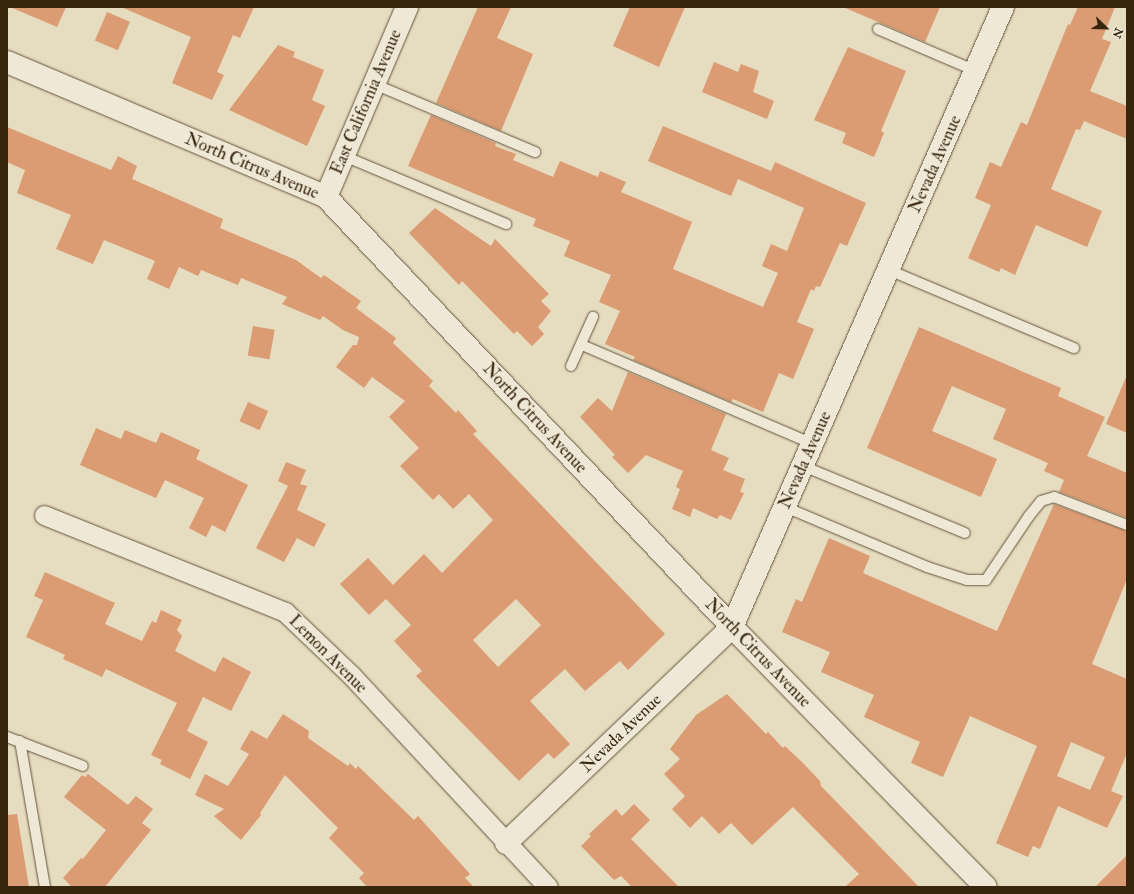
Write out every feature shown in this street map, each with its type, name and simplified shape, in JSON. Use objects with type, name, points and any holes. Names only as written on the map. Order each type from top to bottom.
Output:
[{"type":"street","name":"Nevada Avenue","points":[[506,843],[732,627],[1003,7]]},
{"type":"street","name":"East California Avenue","points":[[326,197],[374,84],[402,9]]},
{"type":"street","name":"North Citrus Avenue","points":[[7,62],[326,197],[732,627],[986,887]]},
{"type":"street","name":"Lemon Avenue","points":[[44,515],[285,612],[351,675],[548,887]]},
{"type":"lane","points":[[878,29],[976,71]]},
{"type":"lane","points":[[374,84],[535,152]]},
{"type":"lane","points":[[344,156],[506,224]]},
{"type":"lane","points":[[888,270],[1074,348]]},
{"type":"lane","points":[[571,366],[582,345],[593,317]]},
{"type":"lane","points":[[582,345],[813,444]]},
{"type":"lane","points":[[803,466],[965,533]]},
{"type":"lane","points":[[785,507],[927,567],[967,580],[986,580],[1029,516],[1041,502],[1054,497],[1127,525]]},
{"type":"lane","points":[[7,736],[84,766]]},
{"type":"lane","points":[[20,741],[45,887]]},
{"type":"building","points":[[10,7],[66,7],[57,27]]},
{"type":"building","points":[[121,7],[254,7],[240,38],[233,35],[217,72],[224,75],[212,100],[172,83],[191,37]]},
{"type":"building","points":[[478,7],[511,7],[497,38],[533,54],[501,131],[436,103]]},
{"type":"building","points":[[630,7],[685,7],[659,67],[613,46]]},
{"type":"building","points":[[843,7],[940,7],[925,42]]},
{"type":"building","points":[[1078,7],[1115,7],[1102,39],[1111,42],[1090,91],[1127,106],[1127,139],[1084,121],[1080,130],[1076,129],[1051,189],[1102,211],[1087,247],[1036,225],[1015,275],[1001,268],[999,272],[968,258],[991,205],[975,198],[990,162],[1001,167],[1021,122],[1027,125],[1068,24],[1070,25]]},
{"type":"building","points":[[107,12],[130,22],[118,50],[95,41]]},
{"type":"building","points":[[278,45],[295,52],[293,57],[324,70],[312,100],[325,106],[307,146],[229,110]]},
{"type":"building","points":[[848,47],[906,71],[881,131],[884,133],[874,157],[842,143],[846,133],[814,120]]},
{"type":"building","points":[[714,62],[738,72],[741,64],[759,71],[753,92],[774,101],[767,119],[702,92]]},
{"type":"building","points":[[431,115],[496,143],[495,146],[516,154],[513,160],[553,177],[560,161],[598,177],[600,171],[626,182],[621,192],[692,222],[673,269],[763,307],[778,273],[762,266],[771,244],[787,251],[804,208],[738,179],[731,196],[648,161],[663,126],[771,171],[775,162],[866,203],[847,246],[840,243],[820,287],[816,286],[814,291],[811,289],[797,322],[814,329],[793,379],[779,373],[763,412],[733,399],[731,402],[633,360],[635,357],[605,344],[620,311],[599,302],[611,275],[564,256],[570,241],[533,226],[536,219],[408,166]]},
{"type":"building","points":[[7,127],[111,170],[118,156],[137,166],[132,179],[223,219],[220,228],[296,260],[321,278],[324,275],[361,301],[356,308],[396,338],[393,343],[433,381],[429,386],[456,413],[458,410],[477,431],[473,434],[665,634],[628,670],[620,661],[585,691],[565,669],[530,701],[570,744],[554,759],[548,753],[519,781],[416,676],[422,671],[394,641],[411,625],[386,599],[369,615],[340,584],[368,558],[393,585],[424,554],[442,573],[493,520],[469,494],[453,509],[439,494],[433,500],[400,466],[419,448],[389,417],[405,401],[372,377],[364,388],[336,367],[353,345],[357,345],[359,337],[343,330],[323,316],[320,320],[282,304],[287,297],[241,278],[238,285],[201,270],[198,276],[179,267],[169,289],[147,279],[155,261],[104,240],[93,264],[56,249],[71,215],[17,193],[25,170],[7,162]],"holes":[[[516,599],[541,625],[498,667],[473,640]]]},
{"type":"building","points":[[435,208],[491,246],[495,239],[549,294],[541,301],[551,311],[538,327],[544,334],[532,346],[517,331],[514,334],[462,281],[459,285],[409,233]]},
{"type":"building","points":[[253,326],[275,330],[269,359],[248,356]]},
{"type":"building","points":[[919,327],[1061,388],[1058,396],[1105,417],[1087,456],[1127,473],[1127,518],[1059,492],[1064,480],[1044,471],[1048,463],[993,439],[1006,409],[952,386],[932,431],[997,459],[981,497],[867,448]]},
{"type":"building","points":[[628,372],[726,414],[711,450],[729,458],[723,470],[745,479],[740,492],[744,493],[731,520],[720,515],[717,519],[693,508],[690,517],[672,509],[680,489],[676,487],[683,471],[646,455],[628,473],[612,457],[615,455],[580,417],[598,398],[612,411]]},
{"type":"building","points":[[1127,375],[1127,433],[1106,424]]},
{"type":"building","points":[[248,402],[268,411],[260,430],[239,421]]},
{"type":"building","points":[[96,428],[121,439],[125,430],[156,443],[161,432],[200,450],[196,459],[248,485],[225,532],[212,525],[206,537],[189,528],[204,498],[165,480],[156,498],[80,465]]},
{"type":"building","points":[[286,462],[306,470],[300,484],[307,486],[297,510],[326,524],[314,547],[297,538],[284,562],[256,548],[288,486],[278,481]]},
{"type":"building","points":[[1054,504],[1127,531],[1127,579],[1092,664],[1127,679],[1127,753],[1111,791],[1123,796],[1107,828],[1058,806],[1040,849],[1033,846],[1028,857],[996,843],[1037,746],[970,716],[943,777],[911,763],[920,742],[864,717],[874,695],[821,672],[830,652],[782,632],[796,599],[802,602],[829,538],[870,556],[863,573],[997,631]],"holes":[[[1071,742],[1105,757],[1090,790],[1057,776]]]},
{"type":"building","points":[[45,572],[115,603],[105,624],[142,641],[152,621],[156,623],[161,610],[182,620],[177,630],[182,636],[175,651],[215,672],[223,657],[251,672],[231,711],[203,697],[187,731],[208,742],[190,779],[160,764],[162,760],[151,755],[177,703],[106,669],[102,677],[63,659],[65,655],[26,637],[43,600],[34,596]]},
{"type":"building","points":[[727,694],[766,734],[768,732],[783,748],[785,746],[804,764],[820,781],[821,786],[919,887],[845,887],[859,874],[793,807],[752,845],[731,823],[719,834],[702,816],[690,828],[672,809],[685,796],[664,774],[680,759],[670,749],[696,715]]},
{"type":"building","points":[[283,714],[309,731],[308,738],[348,766],[350,763],[356,769],[358,766],[414,820],[418,816],[470,874],[465,878],[474,887],[367,887],[359,878],[364,873],[329,838],[338,828],[285,775],[260,813],[261,815],[241,840],[214,816],[224,809],[195,795],[205,774],[228,786],[249,754],[240,749],[251,730],[267,739]]},
{"type":"building","points":[[88,774],[128,805],[136,796],[153,809],[142,823],[151,830],[105,887],[72,887],[63,878],[81,858],[83,859],[106,830],[64,797],[82,775],[85,777]]},
{"type":"building","points":[[634,804],[650,820],[631,839],[679,887],[632,887],[621,876],[614,880],[581,846],[591,836],[589,834],[616,809],[622,816]]},
{"type":"building","points":[[17,814],[29,887],[7,887],[7,815]]},
{"type":"building","points":[[1127,855],[1127,887],[1095,887]]}]
